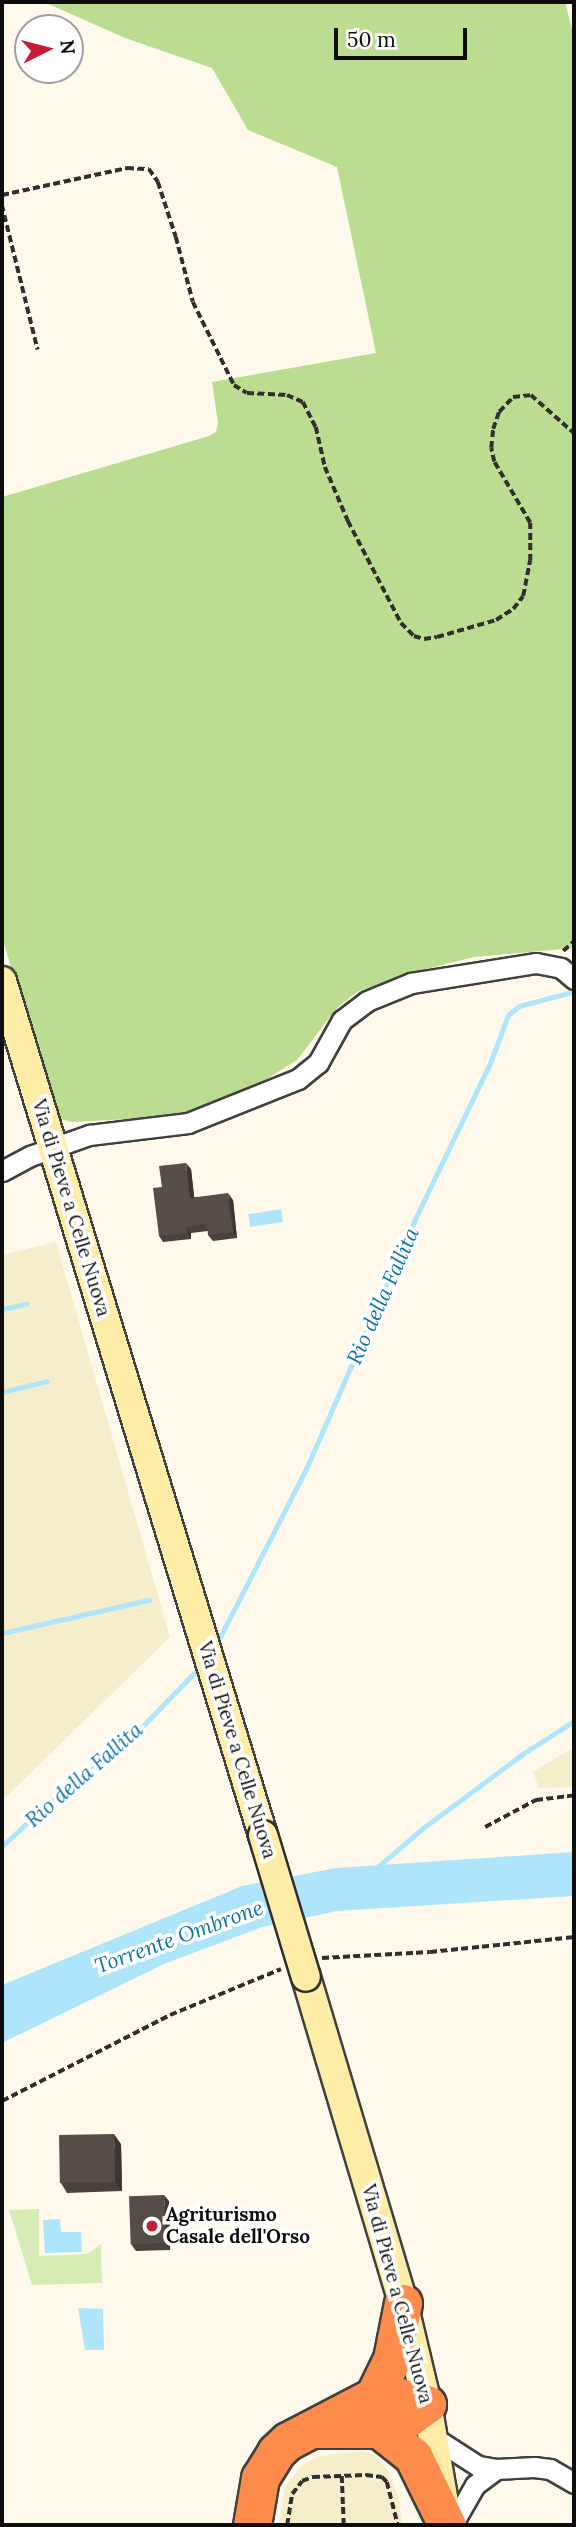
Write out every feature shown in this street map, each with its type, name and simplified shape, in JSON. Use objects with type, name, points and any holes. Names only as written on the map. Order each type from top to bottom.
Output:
[{"type":"highway","points":[[377,2413],[392,2358],[402,2303]]},
{"type":"highway","points":[[377,2413],[413,2456],[449,2525]]},
{"type":"highway","points":[[252,2525],[256,2491],[268,2464],[288,2441],[310,2429],[377,2413],[401,2423],[430,2421]]},
{"type":"main road","name":"Via di Pieve a Celle Nuova","points":[[2,981],[263,1835],[402,2303],[430,2421],[449,2525]]},
{"type":"street","points":[[2,1171],[53,1146],[108,1131],[188,1123],[298,1079],[318,1063],[342,1020],[367,1001],[411,983],[536,963],[561,968],[574,979]]},
{"type":"street","points":[[430,2421],[470,2463],[496,2469],[542,2468],[566,2476],[574,2483]]},
{"type":"street","points":[[449,2525],[475,2485],[496,2469]]},
{"type":"path","points":[[2,195],[127,168],[149,169],[158,182],[194,302],[233,385],[247,393],[286,395],[303,402],[316,427],[321,455],[348,522],[401,623],[414,636],[424,639],[437,638],[496,620],[513,609],[523,596],[530,561],[530,523],[494,462],[492,429],[499,412],[513,397],[531,395],[574,433]]},
{"type":"path","points":[[2,205],[38,350]]},
{"type":"path","points":[[485,1827],[536,1800],[574,1795]]},
{"type":"path","points":[[2,2101],[170,2015],[301,1968],[574,1937]]},
{"type":"path","points":[[287,2525],[292,2494],[302,2482],[371,2475],[385,2479],[398,2525]]},
{"type":"path","points":[[342,2476],[344,2525]]},
{"type":"shaded area","points":[[56,1242],[170,1637],[2,1801],[2,1255]]},
{"type":"shaded area","points":[[574,1747],[574,1787],[539,1788],[533,1772]]},
{"type":"shaded area","points":[[364,2451],[379,2458],[388,2471],[398,2495],[403,2525],[279,2525],[285,2487],[300,2467],[318,2456]]},
{"type":"green space","points":[[44,2],[565,2],[574,37],[574,948],[474,957],[406,974],[357,992],[337,1008],[297,1060],[267,1079],[203,1107],[168,1117],[72,1122],[60,1119],[55,1114],[2,937],[2,497],[209,436],[216,432],[218,423],[212,382],[376,353],[337,167],[248,130],[212,68],[125,38],[84,20],[84,14],[71,14]]},
{"type":"green space","points":[[39,2209],[39,2256],[87,2254],[101,2244],[102,2283],[32,2285],[9,2210]]},
{"type":"water","points":[[281,1209],[283,1222],[250,1227],[248,1214]]},
{"type":"water","name":"Torrente Ombrone","points":[[574,1852],[574,1896],[337,1911],[262,1927],[164,1964],[2,2043],[2,1985],[242,1886],[336,1868]]},
{"type":"water","points":[[60,2219],[61,2232],[81,2232],[82,2252],[45,2253],[43,2220]]},
{"type":"water","points":[[78,2308],[103,2309],[104,2350],[85,2350]]},
{"type":"building","points":[[186,1163],[190,1198],[228,1193],[233,1232],[208,1235],[207,1224],[186,1227],[187,1233],[159,1236],[153,1188],[162,1187],[159,1166]]},
{"type":"building","points":[[114,2134],[115,2182],[60,2183],[59,2135]]},
{"type":"building","name":"Agriturismo Casale dell'Orso","points":[[164,2195],[166,2243],[131,2244],[129,2196]]},
{"type":"waterway","name":"Rio della Fallita","points":[[220,1637],[306,1469],[415,1219],[490,1063],[508,1015],[519,1006],[572,992]]},
{"type":"waterway","points":[[2,1309],[26,1304]]},
{"type":"waterway","points":[[2,1392],[47,1381]]},
{"type":"waterway","points":[[2,1633],[149,1600]]},
{"type":"waterway","name":"Rio della Fallita","points":[[2,1846],[41,1810],[134,1735],[194,1673]]},
{"type":"waterway","points":[[375,1869],[423,1828],[524,1753],[574,1721]]},
{"type":"place","name":"Agriturismo Casale dell'Orso","points":[[152,2226]]}]
